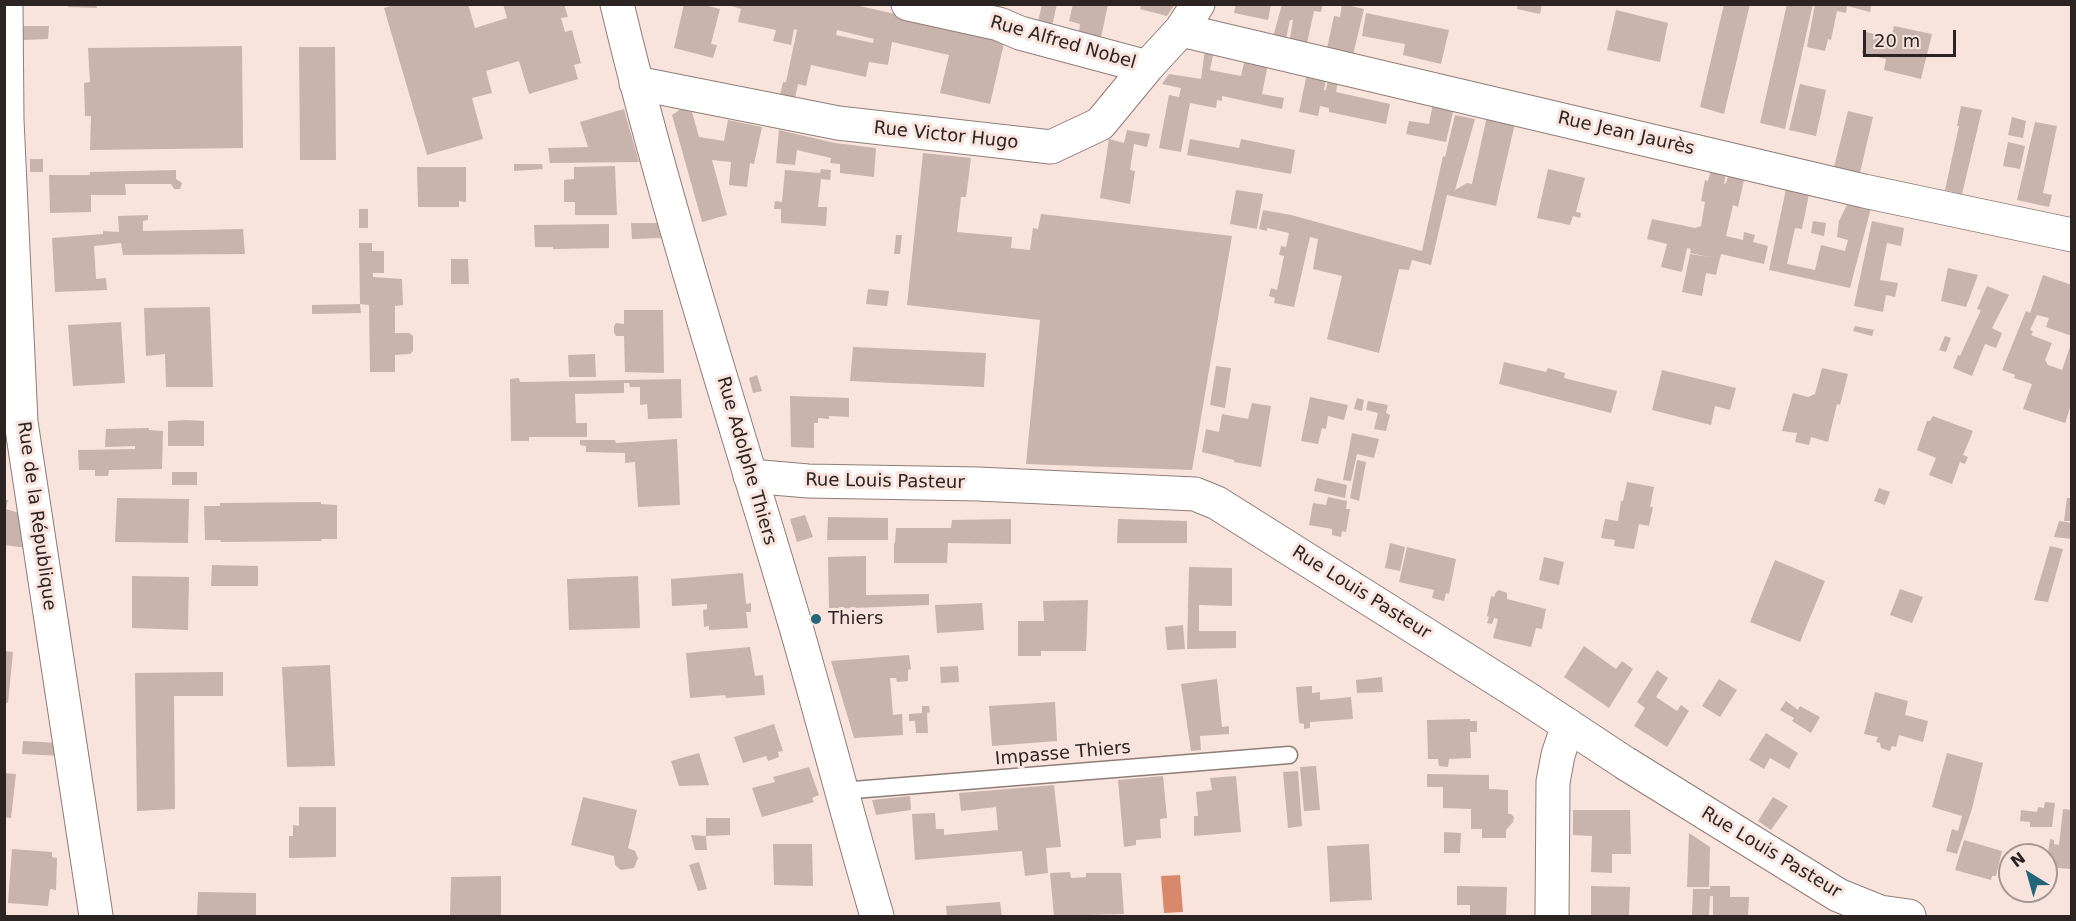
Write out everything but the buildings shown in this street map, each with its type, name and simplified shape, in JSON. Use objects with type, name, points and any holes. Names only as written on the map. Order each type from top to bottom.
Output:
[{"type":"street","name":"Rue de la République","points":[[6,4],[9,287],[21,422],[96,916]]},
{"type":"street","name":"Rue Adolphe Thiers","points":[[617,4],[636,83],[796,628],[874,905]]},
{"type":"street","name":"Rue Alfred Nobel","points":[[908,4],[999,24],[1020,33],[1147,67]]},
{"type":"street","name":"Rue Victor Hugo","points":[[636,83],[838,123],[1051,147],[1100,124],[1189,17]]},
{"type":"street","name":"Rue Jean Jaurès","points":[[1189,17],[1864,191],[2072,235]]},
{"type":"street","name":"Rue Louis Pasteur","points":[[750,476],[808,481],[978,484],[1195,494],[1216,503],[1625,763],[1838,895],[1890,915]]},
{"type":"street","points":[[1552,916],[1553,782],[1558,755],[1568,725]]},
{"type":"lane","name":"Impasse Thiers","points":[[841,791],[1289,755]]},
{"type":"shaded area","points":[[1180,875],[1183,912],[1164,913],[1161,876]]},
{"type":"place","name":"Thiers","points":[[816,619]]}]
